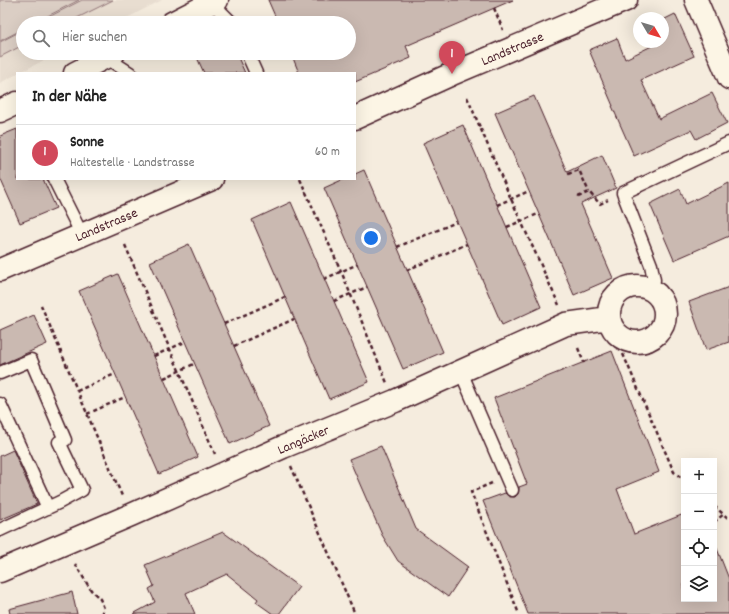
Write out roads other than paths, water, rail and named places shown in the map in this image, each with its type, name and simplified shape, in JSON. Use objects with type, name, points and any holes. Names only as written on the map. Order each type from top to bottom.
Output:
[{"type":"street","name":"Landstrasse","points":[[356,118],[466,68],[626,0]]},
{"type":"street","points":[[696,0],[729,78]]},
{"type":"street","points":[[186,16],[215,1]]},
{"type":"street","points":[[77,72],[100,60]]},
{"type":"street","points":[[0,111],[16,103]]},
{"type":"street","name":"Landstrasse","points":[[0,270],[82,235],[183,185],[207,180]]},
{"type":"street","points":[[632,286],[642,286],[651,289],[658,295],[663,303],[665,313],[664,323],[659,332],[652,338],[634,342],[618,335],[612,327],[609,318],[609,310],[612,302],[622,290],[632,286]]},
{"type":"street","name":"Langäcker","points":[[0,571],[283,447],[395,401],[566,324],[609,318]]},
{"type":"lane","points":[[215,1],[227,16]]},
{"type":"lane","points":[[116,60],[129,72]]},
{"type":"lane","points":[[250,60],[256,72]]},
{"type":"lane","points":[[651,289],[654,280],[651,265],[623,193],[729,143]]},
{"type":"lane","points":[[54,180],[82,235]]},
{"type":"lane","points":[[0,373],[31,360],[65,440],[59,442],[82,490],[48,508],[0,530]]},
{"type":"lane","points":[[461,372],[512,490]]},
{"type":"lane","points":[[0,404],[48,508]]},
{"type":"place","name":"Sonne","points":[[452,74]]}]
